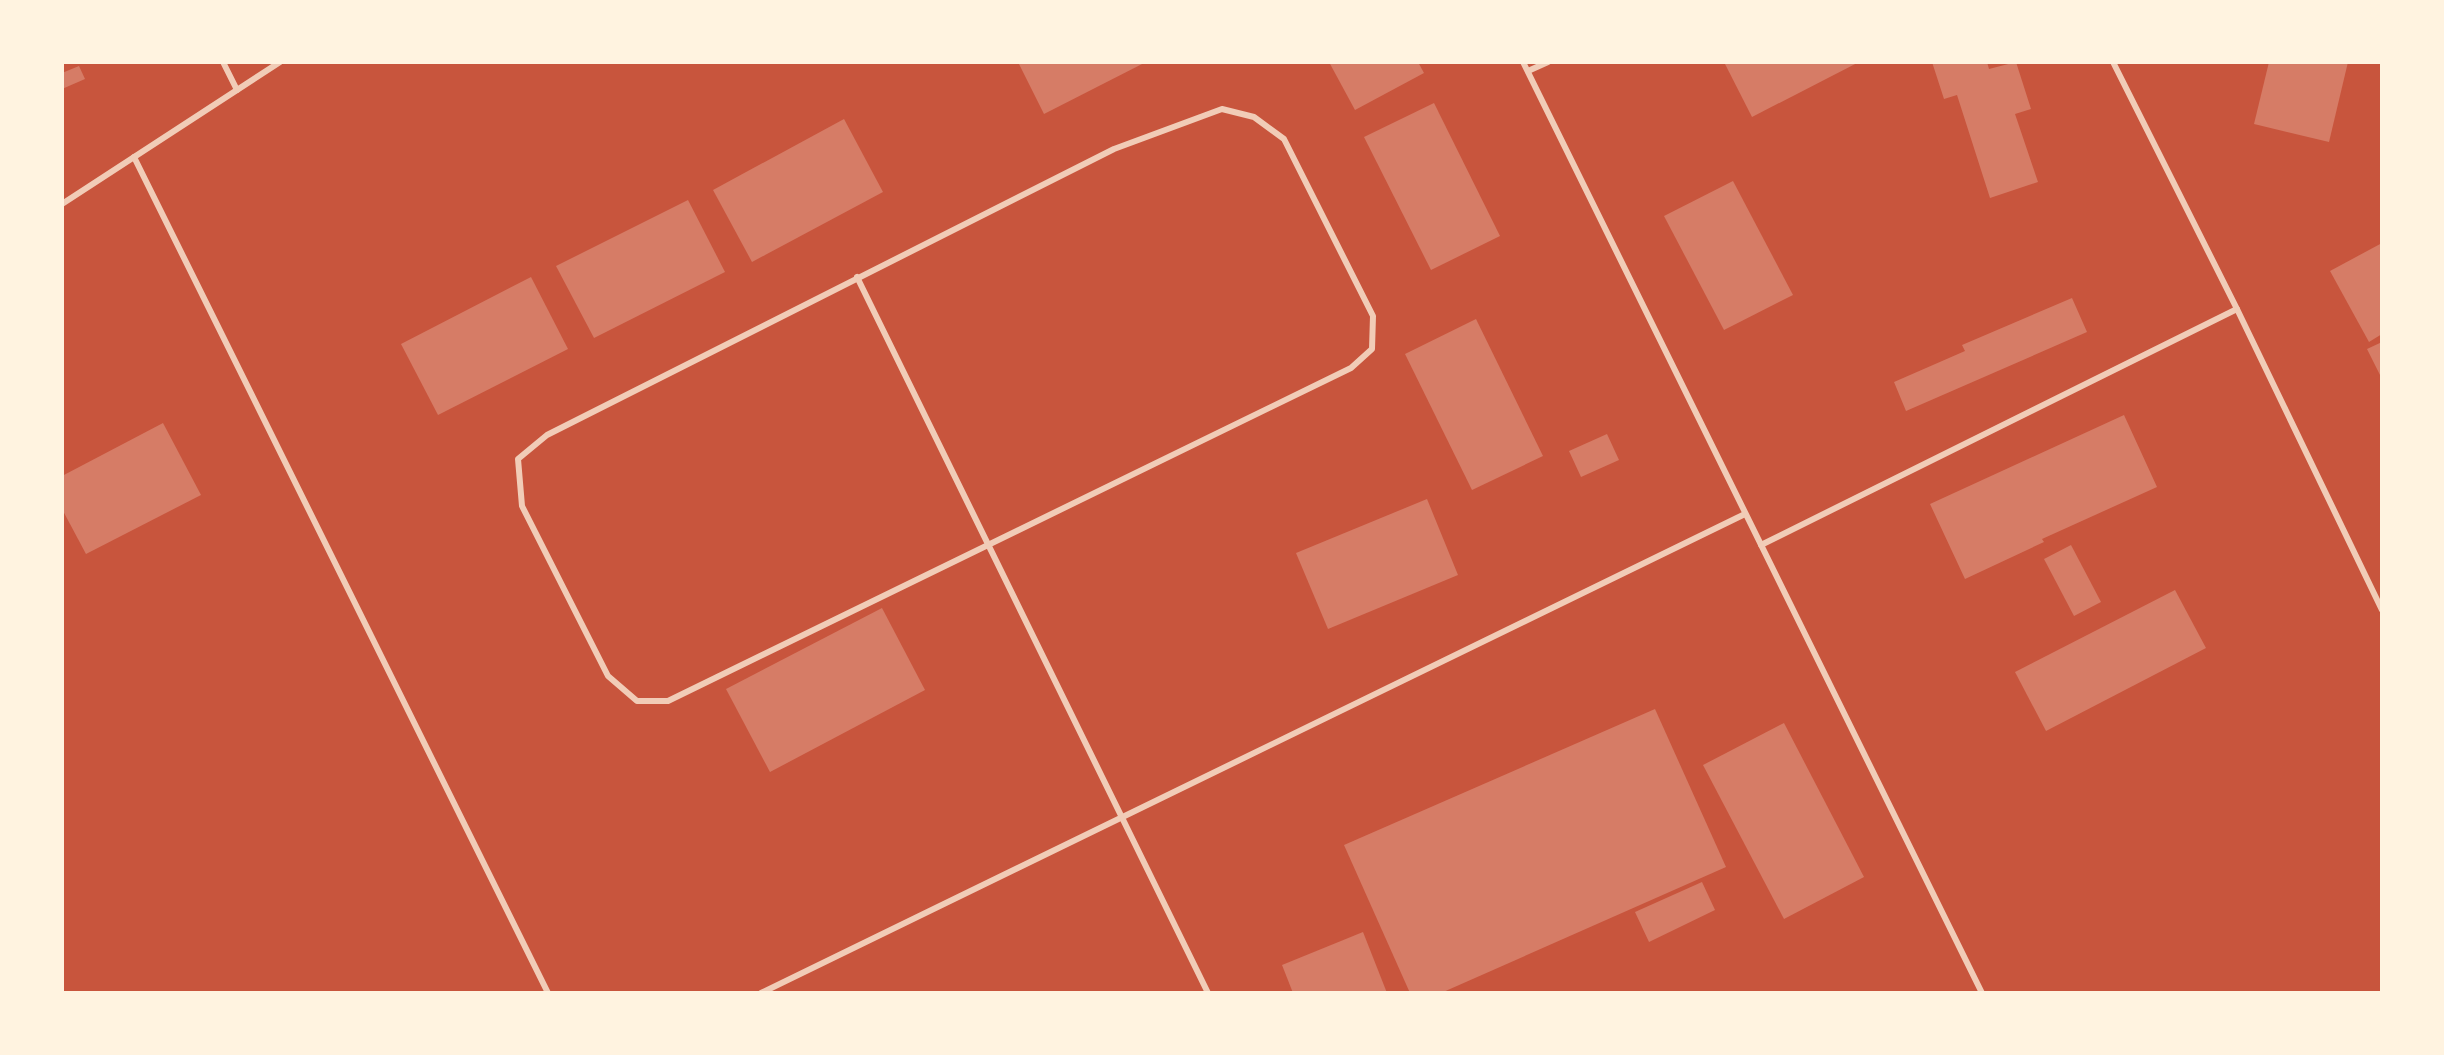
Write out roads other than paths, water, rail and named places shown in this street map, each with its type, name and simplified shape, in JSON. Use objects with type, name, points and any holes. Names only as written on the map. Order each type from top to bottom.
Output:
[{"type":"lane","points":[[223,62],[237,90]]},
{"type":"lane","points":[[62,204],[280,62]]},
{"type":"lane","points":[[1523,62],[1982,993]]},
{"type":"lane","points":[[1528,71],[1548,62]]},
{"type":"lane","points":[[2113,62],[2237,309],[2382,610]]},
{"type":"lane","points":[[1222,109],[1254,117],[1284,139],[1373,316],[1372,349],[1351,368],[988,546],[668,701],[637,701],[608,676],[522,506],[518,459],[547,435],[1114,149],[1222,109]]},
{"type":"lane","points":[[134,157],[548,993]]},
{"type":"lane","points":[[857,277],[1208,993]]},
{"type":"lane","points":[[1761,545],[2237,309]]},
{"type":"lane","points":[[761,993],[1745,514]]}]
